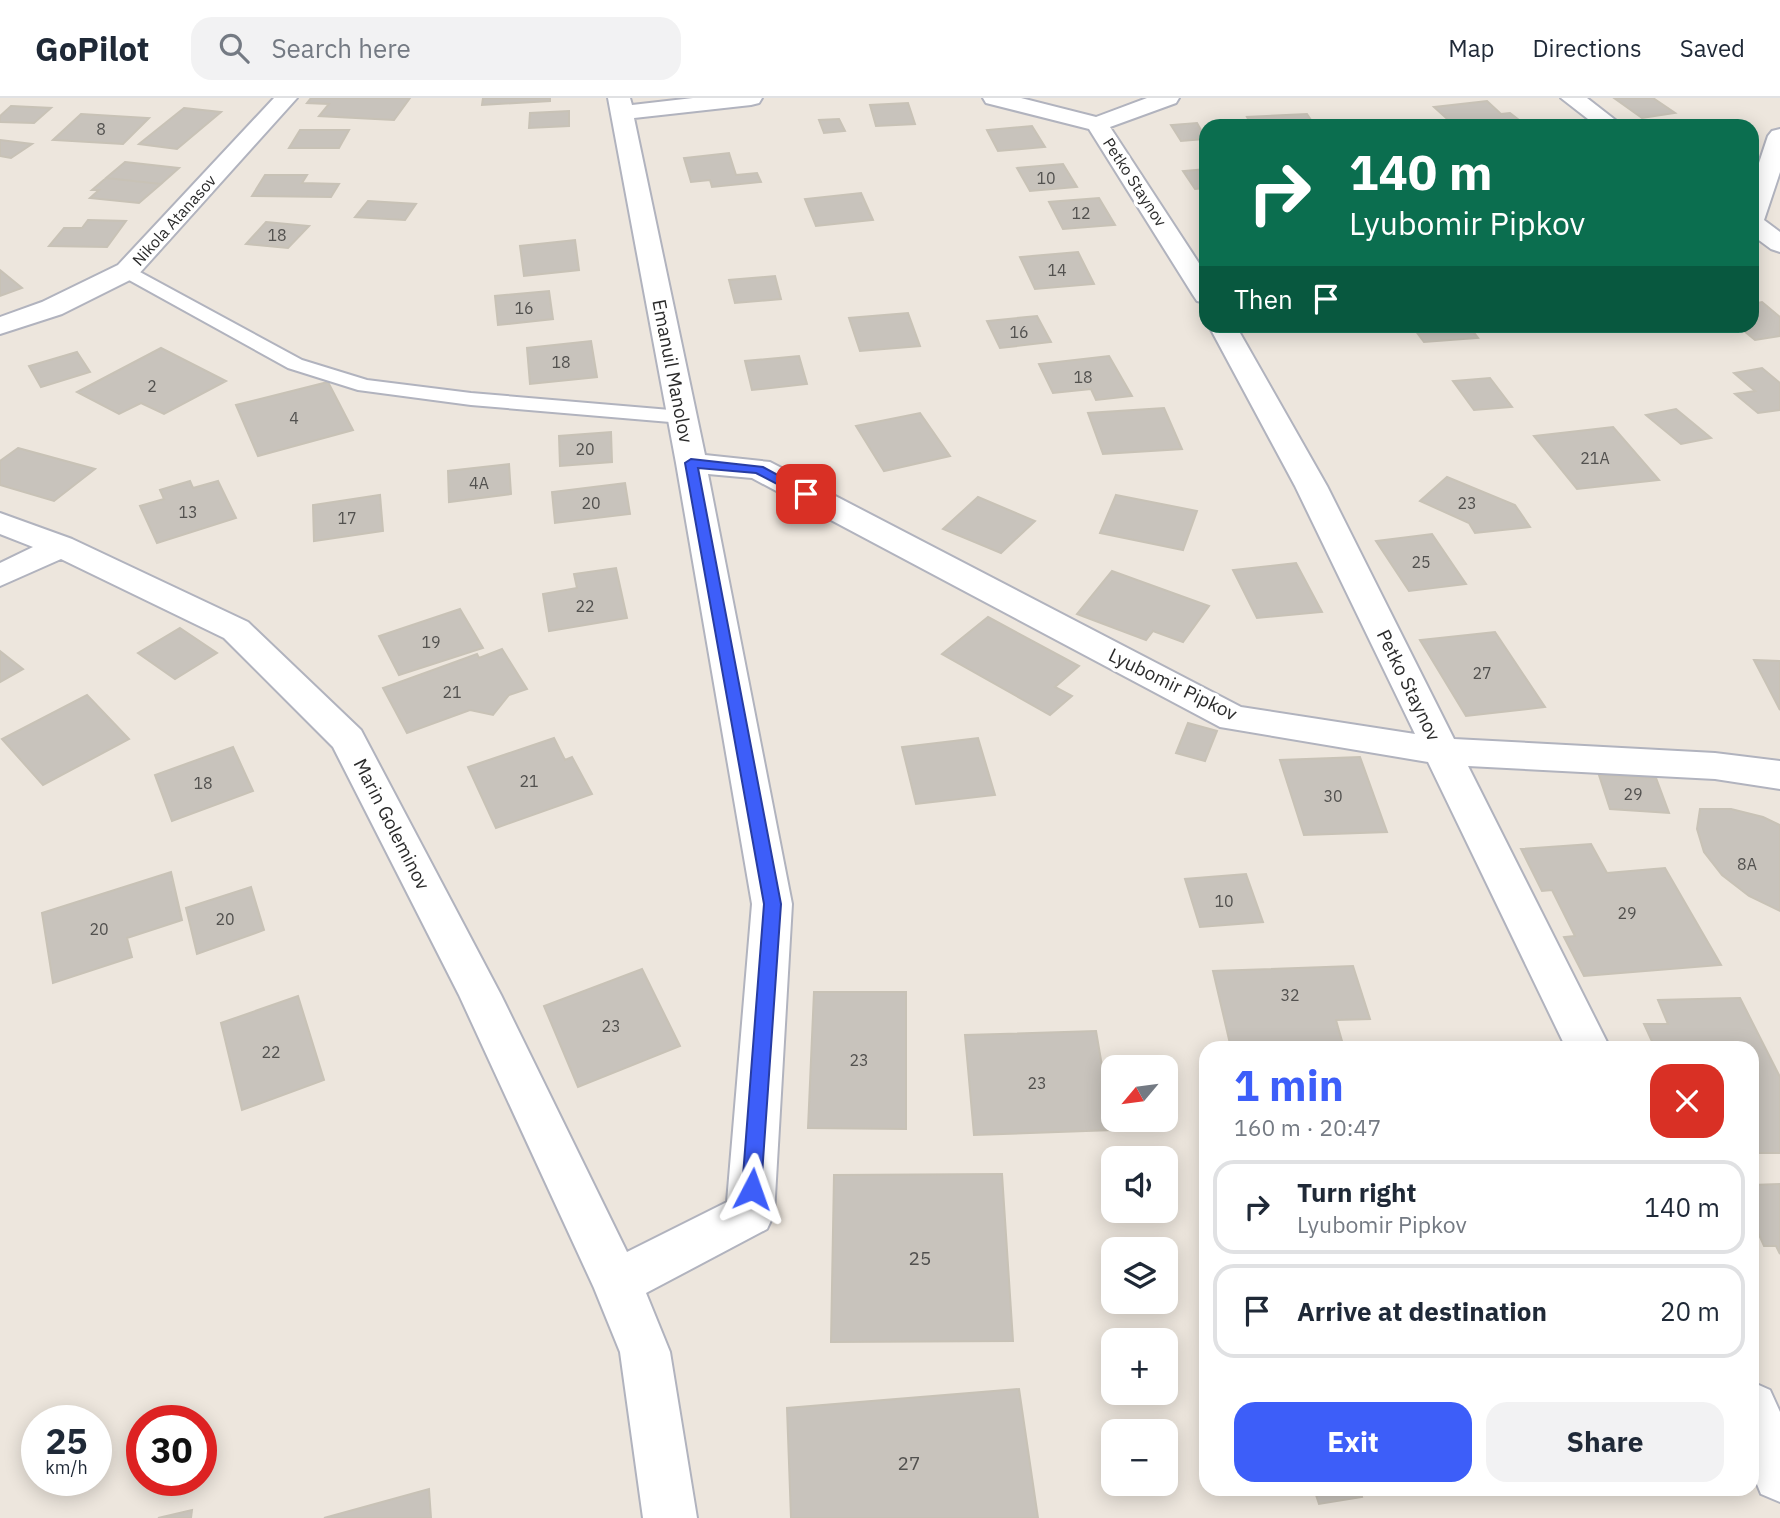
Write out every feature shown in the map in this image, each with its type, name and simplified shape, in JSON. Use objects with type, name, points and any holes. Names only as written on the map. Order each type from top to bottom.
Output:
[{"type":"street","name":"Nikola Atanasov","points":[[0,327],[52,307],[127,271],[286,98]]},
{"type":"street","points":[[621,106],[751,98]]},
{"type":"street","name":"Petko Staynov","points":[[994,98],[1097,124],[1199,284]]},
{"type":"street","points":[[1097,124],[1168,98]]},
{"type":"street","points":[[1572,98],[1602,119]]},
{"type":"street","name":"Emanuil Manolov","points":[[617,1283],[750,1214],[772,904],[691,463],[621,106]]},
{"type":"street","points":[[1759,200],[1780,136]]},
{"type":"street","points":[[1759,227],[1780,244]]},
{"type":"street","name":"Petko Staynov","points":[[1227,333],[1311,486],[1585,1041]]},
{"type":"street","name":"Lyubomir Pipkov","points":[[691,463],[759,469],[1233,718],[1441,751],[1715,766],[1780,775]]},
{"type":"street","name":"Marin Goleminov","points":[[0,523],[61,546],[236,629],[348,738],[480,996],[617,1283]]},
{"type":"street","points":[[0,576],[61,546]]},
{"type":"street","points":[[617,1283],[645,1352],[670,1518]]},
{"type":"street","points":[[1759,1425],[1780,1475]]},
{"type":"lane","points":[[127,271],[295,365],[365,386],[471,399],[682,417]]},
{"type":"building","points":[[311,98],[410,98],[394,120],[319,116],[329,104],[307,103]]},
{"type":"building","points":[[483,98],[550,98],[550,101],[482,105]]},
{"type":"building","points":[[1614,98],[1653,98],[1675,113],[1642,118]]},
{"type":"building","points":[[1487,101],[1501,114],[1510,113],[1518,119],[1447,119],[1434,107]]},
{"type":"building","points":[[908,103],[915,124],[876,126],[870,105]]},
{"type":"building","points":[[11,106],[51,108],[34,123],[0,122],[0,116]]},
{"type":"building","points":[[184,108],[221,112],[177,149],[139,144]]},
{"type":"building","points":[[569,111],[569,126],[529,128],[530,113]]},
{"type":"building","points":[[81,114],[149,118],[123,144],[53,140]]},
{"type":"building","points":[[1307,114],[1310,119],[1248,119],[1247,117]]},
{"type":"building","points":[[839,119],[845,131],[824,133],[819,120]]},
{"type":"building","points":[[1197,123],[1199,140],[1181,141],[1171,125]]},
{"type":"building","points":[[1032,126],[1045,147],[998,151],[987,130]]},
{"type":"building","points":[[300,130],[349,130],[339,148],[289,148]]},
{"type":"building","points":[[0,140],[32,144],[11,158],[0,156]]},
{"type":"building","points":[[729,153],[736,175],[757,173],[761,182],[712,187],[710,180],[691,182],[684,158]]},
{"type":"building","points":[[125,162],[179,168],[161,184],[106,178]]},
{"type":"building","points":[[1063,164],[1077,187],[1030,191],[1017,168]]},
{"type":"building","points":[[1199,170],[1199,189],[1195,189],[1183,171]]},
{"type":"building","points":[[265,175],[307,175],[302,183],[339,184],[331,197],[252,196]]},
{"type":"building","points":[[106,178],[161,184],[139,203],[90,198],[99,190],[92,190]]},
{"type":"building","points":[[861,193],[873,220],[816,226],[805,199]]},
{"type":"building","points":[[1099,198],[1115,225],[1063,229],[1049,202]]},
{"type":"building","points":[[368,201],[416,204],[405,220],[355,217]]},
{"type":"building","points":[[88,220],[126,221],[107,247],[49,246],[64,228],[82,228]]},
{"type":"building","points":[[266,222],[309,226],[288,248],[246,244]]},
{"type":"building","points":[[575,240],[579,270],[524,276],[520,246]]},
{"type":"building","points":[[1078,252],[1094,284],[1035,289],[1020,257]]},
{"type":"building","points":[[0,270],[22,288],[0,296]]},
{"type":"building","points":[[775,276],[781,299],[735,303],[729,280]]},
{"type":"building","points":[[549,291],[553,319],[498,325],[495,296]]},
{"type":"building","points":[[1762,302],[1780,317],[1780,336],[1755,340],[1746,333],[1759,333],[1759,303]]},
{"type":"building","points":[[908,313],[920,346],[860,351],[849,318]]},
{"type":"building","points":[[1037,316],[1051,342],[1000,348],[987,321]]},
{"type":"building","points":[[1417,333],[1474,333],[1478,338],[1424,342]]},
{"type":"building","points":[[591,341],[597,377],[530,384],[527,348]]},
{"type":"building","points":[[161,348],[226,381],[164,414],[141,403],[119,414],[77,392]]},
{"type":"building","points":[[77,352],[90,372],[41,387],[29,366]]},
{"type":"building","points":[[799,356],[807,384],[752,390],[745,361]]},
{"type":"building","points":[[1109,356],[1132,396],[1096,400],[1091,389],[1053,393],[1039,364]]},
{"type":"building","points":[[1762,368],[1780,383],[1780,410],[1758,413],[1735,394],[1755,391],[1734,373]]},
{"type":"building","points":[[1490,378],[1512,407],[1474,410],[1453,381]]},
{"type":"building","points":[[328,382],[353,430],[258,456],[236,405]]},
{"type":"building","points":[[1164,408],[1182,449],[1103,454],[1088,413]]},
{"type":"building","points":[[1676,409],[1711,438],[1681,444],[1646,415]]},
{"type":"building","points":[[920,413],[950,456],[884,471],[856,426]]},
{"type":"building","points":[[1613,427],[1659,480],[1577,489],[1534,436]]},
{"type":"building","points":[[611,432],[612,462],[560,466],[559,436]]},
{"type":"building","points":[[18,448],[95,469],[54,501],[0,485],[0,461]]},
{"type":"building","points":[[509,464],[511,494],[449,502],[448,471]]},
{"type":"building","points":[[1447,477],[1515,505],[1530,527],[1475,533],[1469,523],[1420,501]]},
{"type":"building","points":[[190,481],[193,488],[218,481],[236,518],[157,543],[140,506],[164,499],[160,490]]},
{"type":"building","points":[[625,483],[630,514],[555,523],[552,492]]},
{"type":"building","points":[[380,495],[383,531],[314,541],[313,505]]},
{"type":"building","points":[[1116,495],[1197,511],[1183,550],[1100,533]]},
{"type":"building","points":[[978,497],[1035,521],[1001,553],[943,529]]},
{"type":"building","points":[[1432,534],[1466,584],[1409,591],[1376,541]]},
{"type":"building","points":[[1296,563],[1322,612],[1257,618],[1233,570]]},
{"type":"building","points":[[616,568],[627,618],[549,631],[543,594],[577,588],[574,574]]},
{"type":"building","points":[[1112,571],[1209,606],[1183,642],[1153,631],[1146,640],[1077,614]]},
{"type":"building","points":[[460,609],[483,648],[399,675],[379,636]]},
{"type":"building","points":[[988,617],[1079,666],[1055,687],[1072,696],[1050,715],[942,654]]},
{"type":"building","points":[[180,628],[217,653],[175,679],[138,653]]},
{"type":"building","points":[[1495,632],[1545,707],[1466,716],[1420,640]]},
{"type":"building","points":[[502,649],[527,689],[509,695],[493,715],[470,710],[407,733],[383,688],[477,654],[479,658]]},
{"type":"building","points":[[0,651],[23,669],[0,682]]},
{"type":"building","points":[[1754,660],[1780,661],[1780,710]]},
{"type":"building","points":[[87,695],[129,739],[43,785],[2,739]]},
{"type":"building","points":[[1188,723],[1217,731],[1205,761],[1176,753]]},
{"type":"building","points":[[554,738],[565,760],[572,757],[592,794],[496,828],[468,767]]},
{"type":"building","points":[[978,738],[995,795],[916,804],[902,747]]},
{"type":"building","points":[[233,747],[253,791],[172,821],[155,775]]},
{"type":"building","points":[[1360,757],[1387,832],[1304,835],[1280,760]]},
{"type":"building","points":[[1599,775],[1656,778],[1669,813],[1610,809]]},
{"type":"building","points":[[1700,809],[1731,809],[1763,817],[1780,825],[1780,911],[1749,896],[1722,875],[1704,852],[1697,829]]},
{"type":"building","points":[[1591,844],[1607,873],[1665,868],[1721,965],[1584,976],[1564,937],[1575,936],[1552,890],[1542,891],[1521,849]]},
{"type":"building","points":[[171,872],[182,920],[127,938],[132,957],[53,983],[42,913]]},
{"type":"building","points":[[1246,874],[1263,922],[1200,927],[1185,879]]},
{"type":"building","points":[[251,887],[264,930],[197,954],[186,908]]},
{"type":"building","points":[[1353,966],[1370,1019],[1336,1020],[1342,1041],[1229,1041],[1213,971]]},
{"type":"building","points":[[642,969],[680,1046],[578,1087],[544,1006]]},
{"type":"building","points":[[814,992],[906,992],[906,1129],[808,1128]]},
{"type":"building","points":[[298,996],[324,1080],[242,1110],[221,1023]]},
{"type":"building","points":[[1740,998],[1780,1077],[1780,1153],[1759,1153],[1759,1041],[1652,1041],[1644,1024],[1668,1024],[1658,1000]]},
{"type":"building","points":[[1096,1031],[1101,1060],[1101,1130],[974,1135],[965,1035]]},
{"type":"building","points":[[1002,1174],[1013,1341],[831,1342],[834,1175]]},
{"type":"building","points":[[1780,1184],[1780,1254],[1776,1246],[1764,1246],[1759,1235],[1759,1185]]},
{"type":"building","points":[[1019,1389],[1038,1518],[791,1518],[787,1408]]},
{"type":"building","points":[[429,1489],[431,1518],[324,1518]]},
{"type":"building","points":[[1316,1496],[1362,1497],[1319,1504]]},
{"type":"building","points":[[192,1510],[191,1518],[158,1518]]},
{"type":"route","points":[[752,1189],[772,904],[691,463],[759,469],[806,494]]}]
